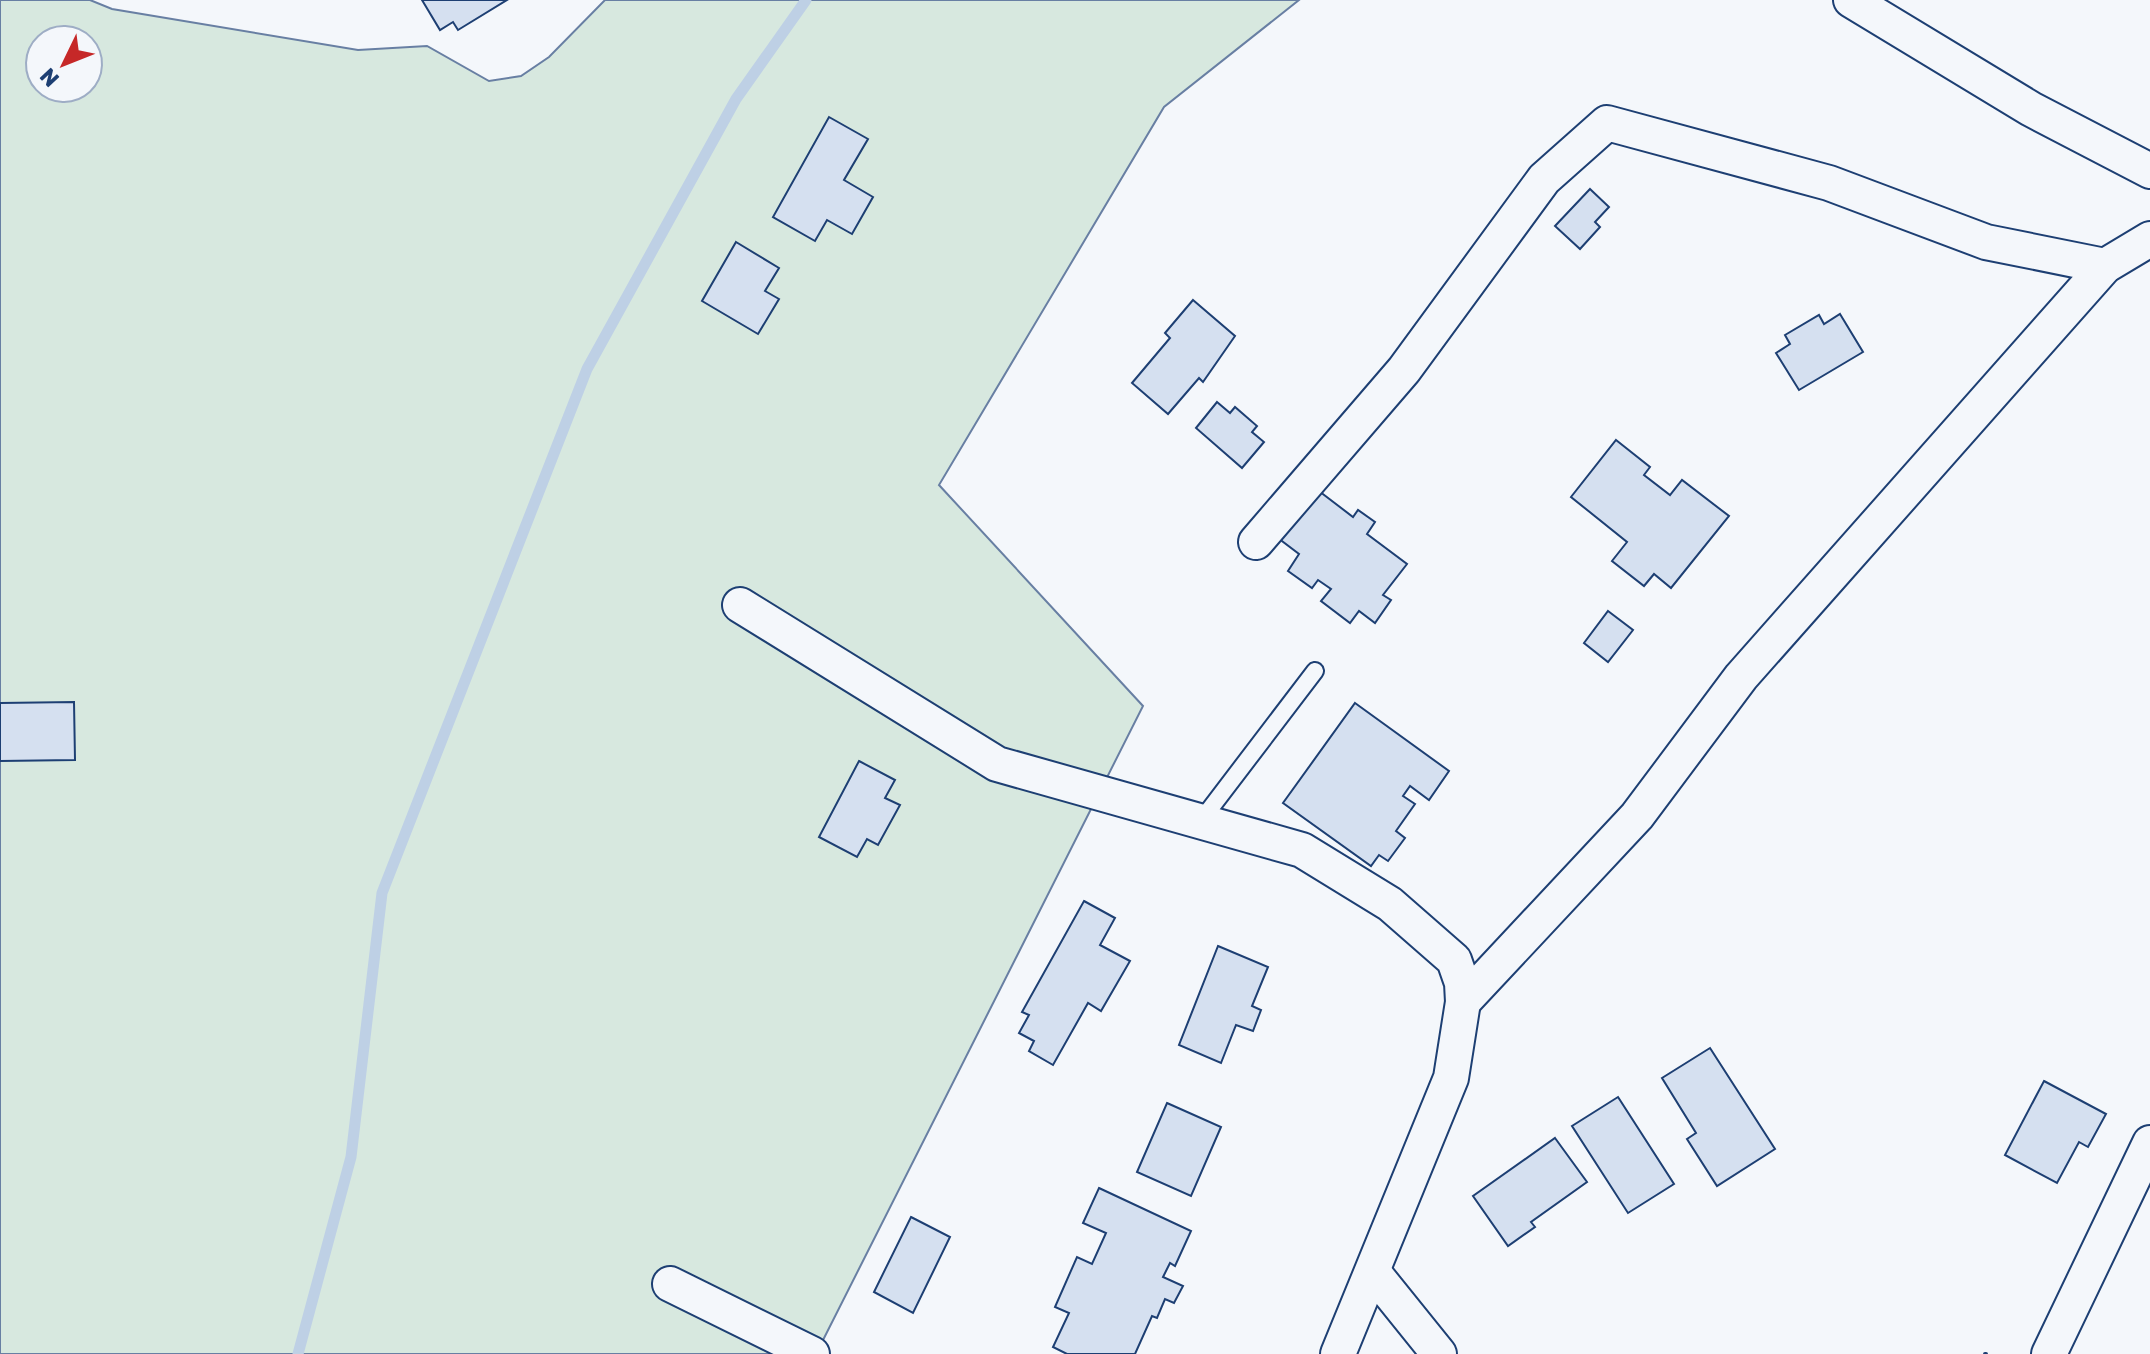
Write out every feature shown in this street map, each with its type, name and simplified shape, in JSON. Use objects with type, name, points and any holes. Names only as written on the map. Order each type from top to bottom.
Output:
[{"type":"street","points":[[1851,0],[2031,109],[2150,171]]},
{"type":"street","points":[[1256,542],[1404,370],[1544,179],[1607,123],[1829,183],[1986,242],[2105,266]]},
{"type":"street","points":[[1463,1002],[1637,816],[1741,677],[2105,266],[2150,239]]},
{"type":"street","points":[[740,605],[997,764],[1302,850],[1390,904],[1454,960],[1462,983],[1463,1002],[1451,1078],[1338,1354]]},
{"type":"street","points":[[2049,1354],[2150,1143]]},
{"type":"street","points":[[1373,1272],[1439,1354]]},
{"type":"street","points":[[670,1284],[812,1354]]},
{"type":"lane","points":[[1200,822],[1315,671]]},
{"type":"shaded area","points":[[0,0],[90,0],[112,9],[358,50],[427,46],[489,81],[521,76],[549,57],[605,0],[1299,0],[1164,107],[939,485],[1143,706],[816,1354],[0,1354]]},
{"type":"building","points":[[422,0],[507,0],[458,30],[453,22],[440,30]]},
{"type":"building","points":[[829,117],[868,139],[844,180],[873,197],[852,234],[827,220],[815,241],[773,217]]},
{"type":"building","points":[[1590,189],[1609,207],[1595,222],[1600,227],[1580,249],[1555,226]]},
{"type":"building","points":[[736,242],[779,268],[765,291],[779,299],[758,334],[702,301]]},
{"type":"building","points":[[1193,300],[1235,336],[1203,382],[1199,378],[1168,414],[1132,383],[1170,338],[1165,333]]},
{"type":"building","points":[[1840,314],[1863,352],[1799,390],[1776,353],[1790,344],[1785,335],[1819,315],[1824,324]]},
{"type":"building","points":[[1217,402],[1230,413],[1235,407],[1257,426],[1252,432],[1264,442],[1242,468],[1196,428]]},
{"type":"building","points":[[1616,440],[1650,467],[1644,475],[1670,495],[1682,480],[1729,516],[1671,588],[1654,574],[1644,586],[1612,561],[1627,542],[1571,497]]},
{"type":"building","points":[[1315,488],[1353,517],[1358,510],[1375,522],[1367,534],[1407,564],[1383,595],[1391,600],[1375,623],[1359,611],[1350,623],[1321,601],[1331,589],[1318,580],[1312,588],[1288,571],[1299,554],[1278,538]]},
{"type":"building","points":[[1608,611],[1633,630],[1608,662],[1584,643]]},
{"type":"building","points":[[74,702],[75,760],[0,761],[0,703]]},
{"type":"building","points":[[1355,703],[1449,771],[1429,800],[1410,786],[1403,796],[1415,804],[1396,831],[1405,838],[1388,861],[1379,855],[1371,866],[1283,803]]},
{"type":"building","points":[[859,761],[895,780],[885,798],[900,805],[878,845],[867,839],[857,857],[819,837]]},
{"type":"building","points":[[1084,901],[1115,918],[1100,945],[1130,961],[1101,1011],[1088,1003],[1053,1065],[1029,1051],[1034,1041],[1019,1033],[1029,1015],[1022,1012]]},
{"type":"building","points":[[1218,946],[1268,967],[1252,1006],[1261,1010],[1253,1031],[1236,1025],[1221,1063],[1179,1045]]},
{"type":"building","points":[[1710,1048],[1775,1149],[1717,1186],[1687,1139],[1696,1133],[1662,1078]]},
{"type":"building","points":[[2044,1081],[2106,1114],[2088,1147],[2079,1142],[2057,1183],[2005,1155]]},
{"type":"building","points":[[1618,1097],[1674,1184],[1628,1213],[1572,1126]]},
{"type":"building","points":[[1167,1103],[1221,1127],[1191,1196],[1137,1172]]},
{"type":"building","points":[[1555,1138],[1587,1182],[1531,1222],[1535,1227],[1508,1246],[1473,1196]]},
{"type":"building","points":[[1099,1188],[1191,1231],[1175,1266],[1170,1263],[1163,1277],[1183,1286],[1174,1303],[1165,1299],[1157,1318],[1152,1316],[1135,1354],[1067,1354],[1053,1347],[1069,1313],[1055,1307],[1077,1257],[1092,1264],[1106,1233],[1083,1223]]},
{"type":"building","points":[[911,1217],[950,1237],[913,1313],[874,1292]]},
{"type":"waterway","points":[[298,1354],[351,1157],[382,893],[587,369],[736,99],[806,0]]}]
